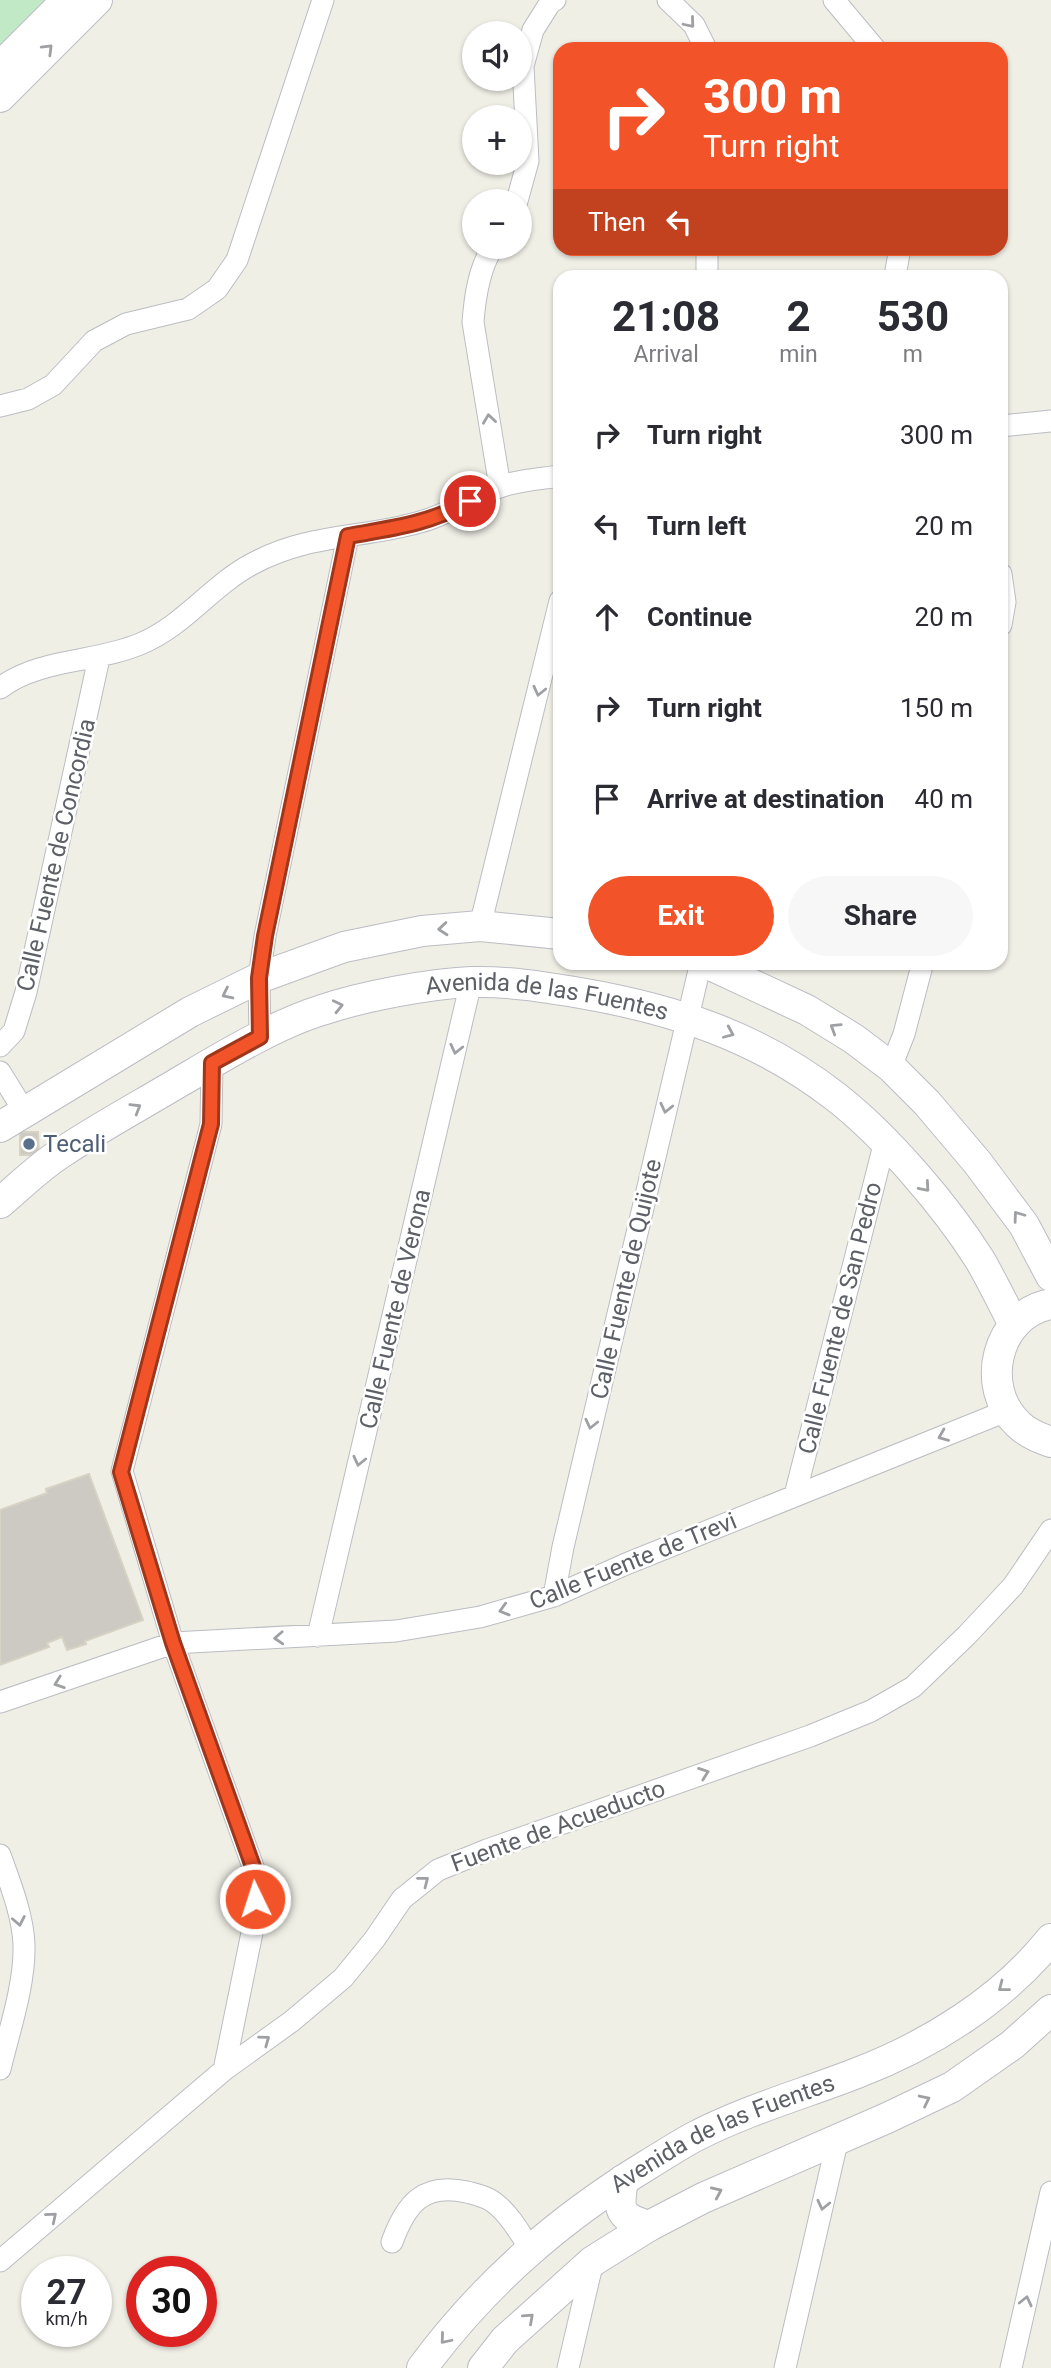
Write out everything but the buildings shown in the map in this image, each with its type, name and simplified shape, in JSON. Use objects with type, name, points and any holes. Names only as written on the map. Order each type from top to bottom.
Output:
[{"type":"main road","points":[[0,67],[67,0]]},
{"type":"main road","points":[[0,97],[97,0]]},
{"type":"main road","points":[[12,1119],[190,1012],[259,978],[344,947],[422,931],[480,926],[553,933]]},
{"type":"main road","points":[[720,970],[807,1010],[854,1039],[891,1067],[927,1102],[977,1161],[1024,1225],[1051,1276]]},
{"type":"main road","name":"Avenida de las Fuentes","points":[[0,1203],[58,1154],[212,1063],[260,1037],[321,1010],[391,993],[471,982],[538,986],[605,997],[688,1017],[734,1035],[788,1064],[837,1097],[885,1142],[947,1212],[980,1261],[1014,1325]]},
{"type":"main road","points":[[1051,1304],[1029,1313],[1014,1325],[997,1357],[995,1376],[1006,1411],[1018,1425],[1051,1442]]},
{"type":"main road","name":"Avenida de las Fuentes","points":[[422,2368],[459,2323],[541,2240],[623,2180],[695,2137],[905,2052],[940,2032],[995,1994],[1051,1939]]},
{"type":"main road","name":"Avenida de las Fuentes","points":[[483,2368],[505,2340],[593,2261],[649,2226],[704,2198],[952,2087],[1012,2045],[1051,2010]]},
{"type":"main road","points":[[623,2180],[621,2210],[625,2216],[649,2226]]},
{"type":"main road","points":[[541,2240],[570,2233],[588,2242],[593,2261]]},
{"type":"street","points":[[0,406],[27,399],[53,385],[94,341],[126,324],[188,309],[217,289],[237,260],[323,0]]},
{"type":"street","points":[[520,189],[528,161],[523,65],[533,30],[550,3],[555,0]]},
{"type":"street","points":[[668,0],[694,25],[702,42]]},
{"type":"street","points":[[834,0],[869,42]]},
{"type":"street","points":[[485,259],[475,298],[473,322],[500,487]]},
{"type":"street","points":[[1008,425],[1051,421]]},
{"type":"street","points":[[0,688],[12,679],[43,667],[99,658],[141,644],[166,630],[195,608],[220,584],[251,564],[288,547],[314,540],[417,524],[445,515],[500,487],[553,477]]},
{"type":"street","points":[[260,1037],[259,978],[265,936],[348,536]]},
{"type":"street","points":[[480,926],[553,629]]},
{"type":"street","name":"Calle Fuente de Concordia","points":[[0,1046],[14,1031],[26,992],[99,658]]},
{"type":"street","name":"Calle Fuente de Quijote","points":[[554,1596],[563,1547],[700,970]]},
{"type":"street","points":[[891,1067],[904,1034],[921,970]]},
{"type":"street","name":"Calle Fuente de Verona","points":[[318,1636],[471,982]]},
{"type":"street","points":[[212,1063],[211,1124],[121,1472],[173,1643],[256,1875],[254,1923],[224,2070]]},
{"type":"street","points":[[0,1072],[12,1119]]},
{"type":"street","name":"Calle Fuente de San Pedro","points":[[795,1495],[885,1142]]},
{"type":"street","name":"Calle Fuente de Trevi","points":[[0,1702],[173,1643],[408,1629],[480,1617],[554,1596],[626,1564],[1006,1411]]},
{"type":"street","name":"Fuente de Acueducto","points":[[0,2261],[224,2070],[292,2021],[343,1978],[402,1899],[439,1870],[487,1850],[810,1736],[871,1711],[913,1687],[967,1635],[1013,1586],[1051,1530]]},
{"type":"street","points":[[0,1855],[15,1898],[24,1945],[18,1992],[0,2069]]},
{"type":"street","points":[[785,2368],[838,2138]]},
{"type":"street","points":[[391,2242],[398,2224],[417,2198],[429,2192],[460,2191],[487,2198],[497,2204],[541,2240]]},
{"type":"street","points":[[1011,2368],[1051,2192]]},
{"type":"street","points":[[568,2368],[593,2261]]},
{"type":"green space","points":[[0,0],[55,0],[0,55]]},
{"type":"place","name":"Tecali","points":[[29,1144]]},
{"type":"route","points":[[255,1899],[256,1875],[173,1643],[121,1472],[211,1124],[212,1063],[260,1037],[259,978],[265,936],[348,536],[417,524],[445,515],[470,501]]}]
